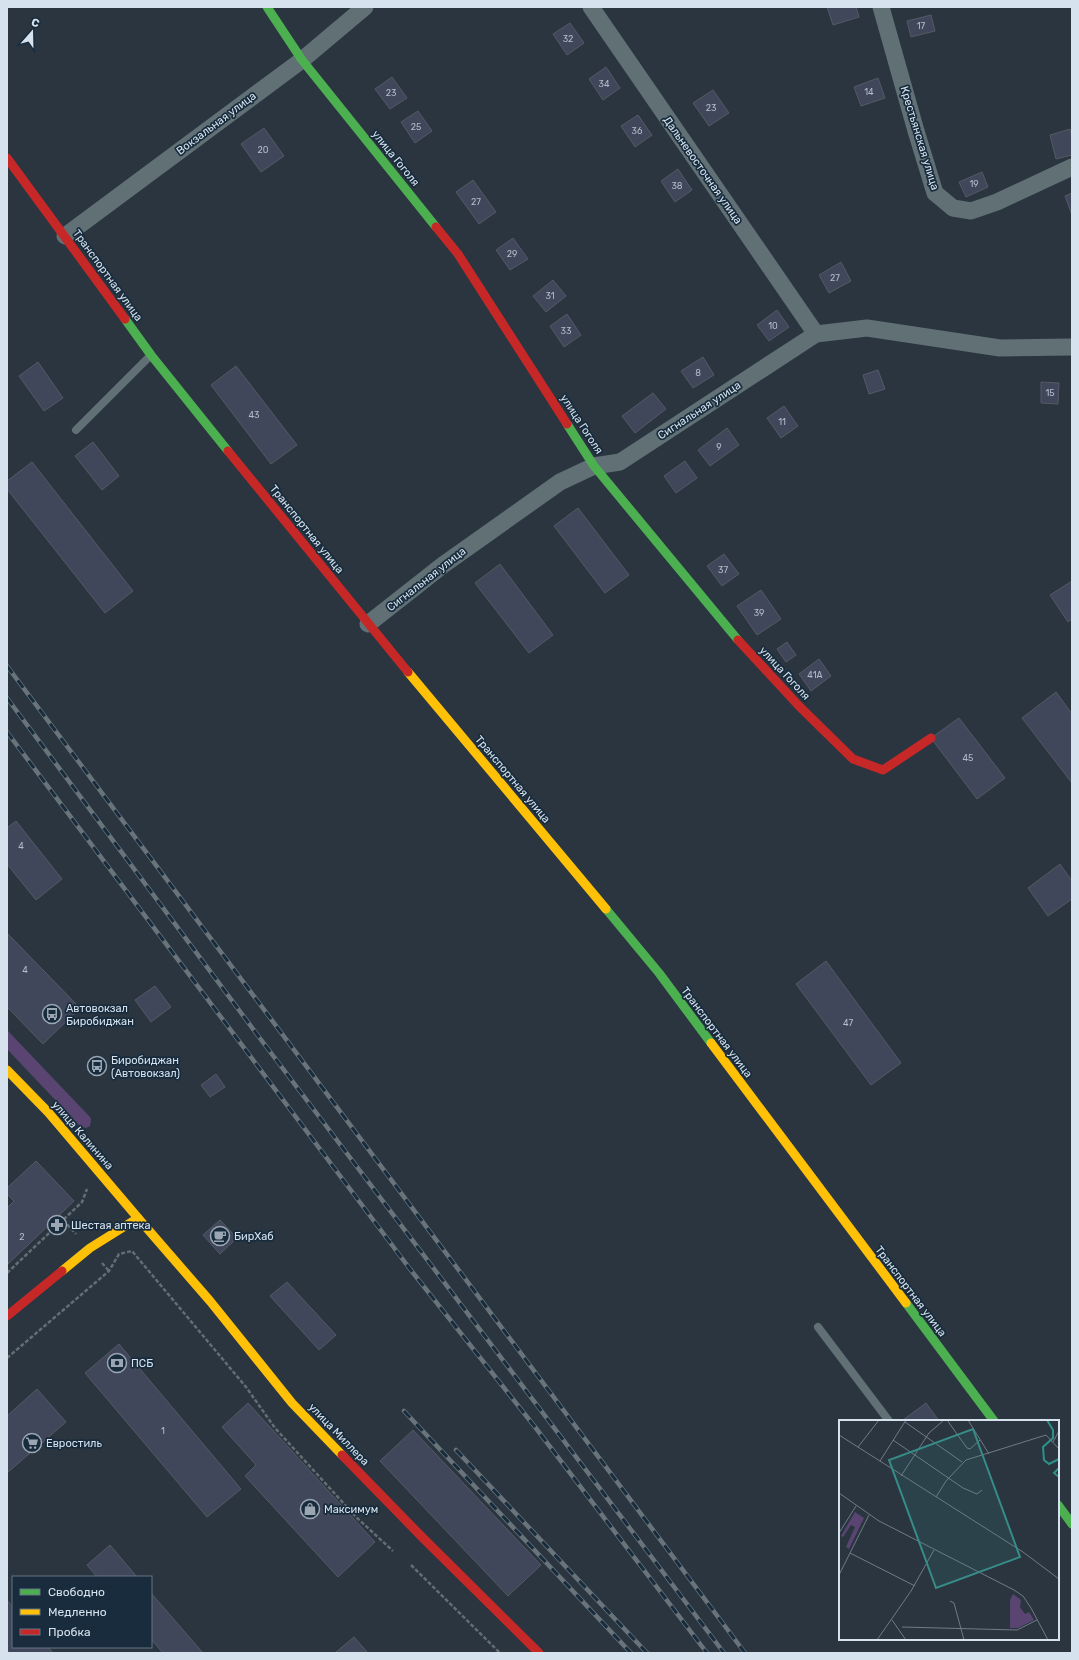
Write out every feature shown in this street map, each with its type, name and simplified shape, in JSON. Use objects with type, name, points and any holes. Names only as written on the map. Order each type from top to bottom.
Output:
[{"type":"main road","name":"улица Гоголя","points":[[267,7],[302,60],[458,254],[594,466],[726,628],[799,706],[854,759],[883,770],[931,738]]},
{"type":"main road","name":"Транспортная улица","points":[[7,158],[151,355],[368,624],[659,973],[993,1420]]},
{"type":"main road","name":"улица Калинина","points":[[7,1070],[52,1118],[138,1218]]},
{"type":"main road","points":[[7,1316],[90,1248],[138,1218]]},
{"type":"main road","name":"улица Миллера","points":[[138,1218],[210,1301],[292,1404],[421,1536],[539,1653]]},
{"type":"main road","points":[[1059,1510],[1072,1524]]},
{"type":"street","name":"Вокзальная улица","points":[[65,236],[302,60],[365,7]]},
{"type":"street","name":"Дальневосточная улица","points":[[591,7],[816,334]]},
{"type":"street","name":"Крестьянская улица","points":[[882,7],[916,131],[935,193],[953,208],[971,211],[997,202],[1072,168]]},
{"type":"street","name":"Сигнальная улица","points":[[368,624],[443,565],[560,482],[594,466],[620,462],[816,334],[867,328],[1000,348],[1072,347]]},
{"type":"lane","points":[[76,430],[151,355]]},
{"type":"lane","points":[[818,1327],[888,1420]]},
{"type":"path","points":[[7,1273],[82,1202],[86,1195],[87,1186]]},
{"type":"path","points":[[63,1220],[76,1234]]},
{"type":"path","points":[[7,1358],[109,1272],[119,1254],[132,1250],[246,1388],[275,1428],[356,1518],[394,1551]]},
{"type":"path","points":[[411,1565],[500,1653]]},
{"type":"shaded area","points":[[7,1030],[90,1117],[90,1126],[86,1128],[80,1126],[7,1049]]},
{"type":"building","points":[[827,7],[856,7],[859,17],[833,25]]},
{"type":"building","points":[[931,15],[935,31],[911,37],[907,21]]},
{"type":"building","points":[[570,23],[584,43],[567,55],[553,34]]},
{"type":"building","points":[[606,67],[620,88],[603,100],[589,79]]},
{"type":"building","points":[[392,77],[407,98],[390,109],[375,89]]},
{"type":"building","points":[[878,78],[885,98],[861,106],[854,87]]},
{"type":"building","points":[[713,90],[729,113],[709,126],[693,103]]},
{"type":"building","points":[[418,111],[432,131],[415,143],[401,122]]},
{"type":"building","points":[[638,115],[652,135],[635,147],[621,126]]},
{"type":"building","points":[[264,128],[284,156],[261,172],[241,144]]},
{"type":"building","points":[[1070,129],[1072,138],[1072,155],[1056,159],[1050,135]]},
{"type":"building","points":[[678,169],[692,190],[675,202],[661,181]]},
{"type":"building","points":[[982,172],[988,187],[966,197],[959,182]]},
{"type":"building","points":[[473,180],[496,212],[479,224],[456,192]]},
{"type":"building","points":[[1072,193],[1072,215],[1065,196]]},
{"type":"building","points":[[513,238],[528,259],[510,270],[496,250]]},
{"type":"building","points":[[841,262],[851,281],[829,293],[819,275]]},
{"type":"building","points":[[553,280],[566,296],[546,312],[533,296]]},
{"type":"building","points":[[777,310],[789,327],[769,341],[757,325]]},
{"type":"building","points":[[567,314],[581,335],[564,347],[550,326]]},
{"type":"building","points":[[703,357],[714,375],[693,388],[681,371]]},
{"type":"building","points":[[38,362],[63,398],[44,411],[19,376]]},
{"type":"building","points":[[236,366],[297,445],[271,464],[211,385]]},
{"type":"building","points":[[878,370],[885,389],[869,394],[863,375]]},
{"type":"building","points":[[1041,382],[1059,383],[1058,404],[1041,403]]},
{"type":"building","points":[[653,393],[666,409],[635,433],[622,416]]},
{"type":"building","points":[[784,406],[798,426],[781,438],[767,418]]},
{"type":"building","points":[[727,428],[739,445],[710,466],[698,450]]},
{"type":"building","points":[[93,442],[119,476],[102,490],[75,456]]},
{"type":"building","points":[[685,461],[697,478],[676,493],[664,476]]},
{"type":"building","points":[[32,462],[133,591],[105,613],[7,489],[7,481]]},
{"type":"building","points":[[578,508],[629,575],[605,593],[554,526]]},
{"type":"building","points":[[724,554],[739,574],[722,586],[707,566]]},
{"type":"building","points":[[500,564],[553,635],[529,653],[475,583]]},
{"type":"building","points":[[1072,581],[1072,619],[1068,622],[1050,595]]},
{"type":"building","points":[[761,590],[781,619],[757,635],[737,606]]},
{"type":"building","points":[[787,642],[796,655],[786,662],[777,649]]},
{"type":"building","points":[[819,659],[831,676],[811,691],[799,674]]},
{"type":"building","points":[[1056,692],[1072,714],[1072,783],[1022,718]]},
{"type":"building","points":[[959,718],[1005,778],[977,799],[931,738]]},
{"type":"building","points":[[16,821],[62,879],[36,900],[7,864],[7,828]]},
{"type":"building","points":[[1060,864],[1072,881],[1072,899],[1048,916],[1028,888]]},
{"type":"building","points":[[7,933],[80,1008],[43,1044],[7,1007]]},
{"type":"building","points":[[826,961],[901,1063],[871,1085],[796,984]]},
{"type":"building","points":[[155,986],[171,1007],[151,1022],[135,1000]]},
{"type":"building","points":[[216,1074],[225,1087],[210,1097],[201,1085]]},
{"type":"building","points":[[36,1161],[74,1201],[7,1265],[7,1208],[14,1201],[7,1194],[7,1188]]},
{"type":"building","points":[[220,1220],[237,1238],[220,1254],[203,1235]]},
{"type":"building","points":[[287,1282],[336,1335],[319,1350],[270,1296]]},
{"type":"building","points":[[119,1344],[241,1489],[207,1517],[85,1373]]},
{"type":"building","points":[[37,1389],[66,1422],[7,1473],[7,1416]]},
{"type":"building","name":"Максимум","points":[[248,1403],[375,1542],[338,1577],[245,1476],[256,1465],[222,1427]]},
{"type":"building","points":[[926,1403],[938,1420],[903,1420]]},
{"type":"building","points":[[413,1430],[541,1565],[508,1596],[380,1461]]},
{"type":"building","points":[[110,1545],[136,1576],[96,1576],[87,1565]]},
{"type":"building","points":[[152,1594],[203,1653],[163,1653],[152,1640]]},
{"type":"building","points":[[7,1600],[12,1606],[12,1648],[49,1648],[53,1653],[9,1653],[7,1650]]},
{"type":"building","points":[[354,1637],[368,1653],[335,1653]]},
{"type":"railway","points":[[7,666],[745,1653]]},
{"type":"railway","points":[[7,698],[259,1037],[724,1653]]},
{"type":"railway","points":[[7,732],[410,1269],[535,1427],[707,1653]]},
{"type":"railway","points":[[404,1411],[631,1653]]},
{"type":"railway","points":[[456,1450],[647,1653]]},
{"type":"traffic: fast","points":[[267,7],[302,60],[436,227]]},
{"type":"traffic: fast","points":[[125,319],[151,355],[228,451]]},
{"type":"traffic: fast","points":[[567,424],[594,466],[738,640]]},
{"type":"traffic: fast","points":[[606,909],[659,973],[711,1043]]},
{"type":"traffic: fast","points":[[906,1303],[993,1420]]},
{"type":"traffic: fast","points":[[1059,1506],[1072,1524]]},
{"type":"traffic: slow","points":[[408,672],[606,909]]},
{"type":"traffic: slow","points":[[711,1043],[906,1303]]},
{"type":"traffic: slow","points":[[7,1070],[48,1112],[138,1218],[90,1248],[62,1271]]},
{"type":"traffic: slow","points":[[138,1218],[210,1301],[292,1403],[342,1455]]},
{"type":"traffic: jam","points":[[7,158],[125,319]]},
{"type":"traffic: jam","points":[[436,227],[458,254],[567,424]]},
{"type":"traffic: jam","points":[[228,451],[408,672]]},
{"type":"traffic: jam","points":[[738,640],[799,706],[853,759],[883,770],[931,738]]},
{"type":"traffic: jam","points":[[7,1316],[62,1271]]},
{"type":"traffic: jam","points":[[342,1455],[539,1653]]},
{"type":"place","name":"Автовокзал Биробиджан","points":[[52,1014]]},
{"type":"place","name":"Биробиджан (Автовокзал)","points":[[97,1066]]},
{"type":"place","name":"Шестая аптека","points":[[57,1225]]},
{"type":"place","name":"БирХаб","points":[[220,1236]]},
{"type":"place","name":"ПСБ","points":[[117,1363]]},
{"type":"place","name":"Евростиль","points":[[32,1443]]},
{"type":"place","name":"Максимум","points":[[310,1509]]}]
